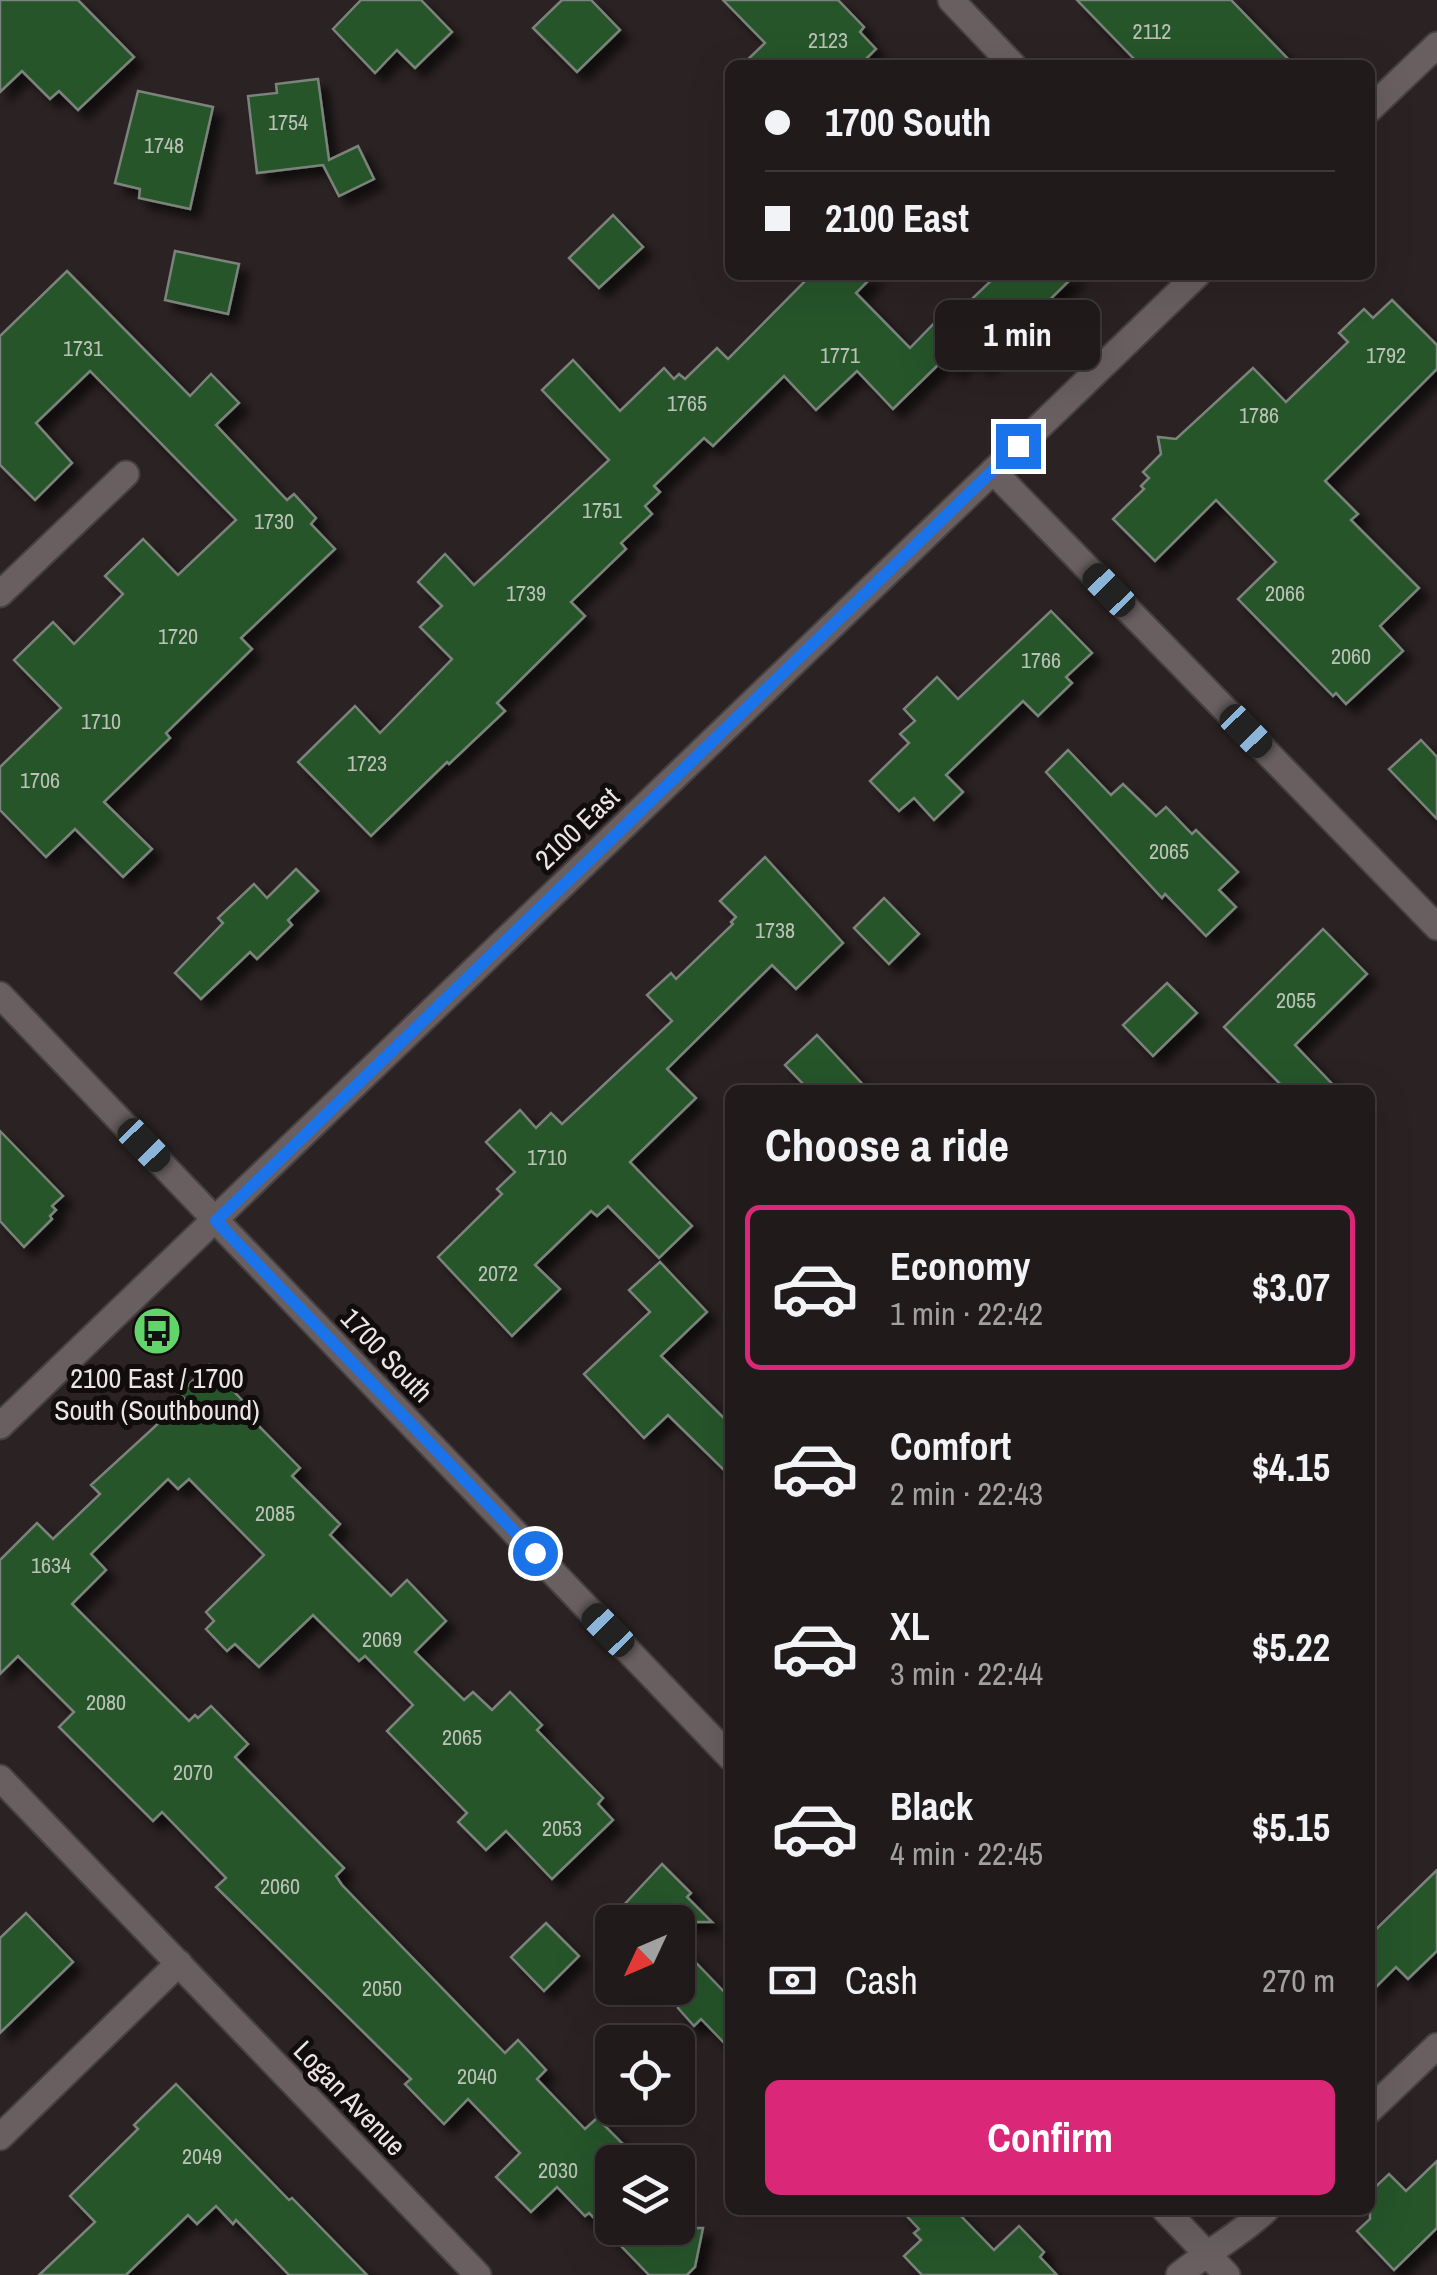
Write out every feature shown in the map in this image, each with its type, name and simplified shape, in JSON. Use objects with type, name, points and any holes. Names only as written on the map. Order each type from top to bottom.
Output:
[{"type":"street","points":[[951,0],[1008,60]]},
{"type":"street","points":[[1375,105],[1437,45]]},
{"type":"street","name":"2100 East","points":[[0,1426],[1192,280]]},
{"type":"street","points":[[993,471],[1437,927]]},
{"type":"street","points":[[0,594],[126,474]]},
{"type":"street","name":"1700 South","points":[[0,995],[725,1751]]},
{"type":"street","name":"Logan Avenue","points":[[0,1778],[478,2275]]},
{"type":"street","points":[[0,2137],[179,1963]]},
{"type":"street","points":[[1375,2105],[1437,2046]]},
{"type":"street","points":[[1170,2215],[1228,2275]]},
{"type":"street","points":[[1179,2275],[1261,2215]]},
{"type":"building","points":[[0,0],[78,0],[134,57],[78,110],[59,91],[50,99],[22,71],[0,92]]},
{"type":"building","points":[[361,0],[421,0],[452,32],[415,68],[397,50],[375,73],[333,29]]},
{"type":"building","points":[[562,0],[591,0],[620,30],[577,72],[533,28]]},
{"type":"building","points":[[723,0],[838,0],[864,27],[860,32],[876,49],[865,60],[747,60],[765,43]]},
{"type":"building","points":[[1077,0],[1231,0],[1289,60],[1135,60]]},
{"type":"building","points":[[318,79],[329,160],[358,146],[374,179],[339,196],[323,165],[257,173],[248,96],[277,93],[276,84]]},
{"type":"building","points":[[138,91],[213,107],[190,209],[139,198],[140,189],[115,183]]},
{"type":"building","points":[[613,215],[643,247],[599,288],[569,258]]},
{"type":"building","points":[[175,251],[239,264],[228,314],[165,300]]},
{"type":"building","points":[[67,271],[190,396],[211,374],[239,403],[216,425],[287,500],[294,494],[316,518],[311,524],[335,549],[241,638],[252,649],[166,733],[170,738],[104,802],[152,849],[123,877],[75,829],[46,857],[0,810],[0,767],[61,708],[14,660],[53,622],[74,644],[123,594],[105,576],[143,539],[178,575],[236,520],[90,371],[36,423],[72,463],[35,500],[0,465],[0,336]]},
{"type":"building","points":[[806,280],[869,280],[856,293],[910,348],[946,311],[953,317],[992,280],[1070,280],[982,366],[970,354],[954,369],[944,359],[893,409],[857,371],[816,410],[784,376],[713,446],[704,438],[654,486],[660,492],[645,506],[652,514],[621,543],[626,549],[571,602],[585,616],[497,703],[505,711],[371,836],[298,762],[355,706],[380,733],[452,659],[420,627],[442,606],[418,582],[445,554],[474,585],[609,460],[542,390],[573,360],[620,411],[664,368],[674,379],[679,374],[685,379],[717,348],[728,359]]},
{"type":"building","points":[[1392,300],[1437,345],[1437,369],[1325,481],[1358,514],[1351,520],[1419,588],[1380,626],[1403,651],[1346,704],[1336,693],[1333,696],[1238,599],[1276,562],[1216,500],[1155,561],[1113,519],[1144,489],[1141,486],[1149,478],[1143,472],[1161,454],[1158,437],[1176,439],[1253,368],[1286,402],[1348,342],[1339,333],[1364,309],[1373,318]]},
{"type":"building","points":[[1051,611],[1092,653],[1066,677],[1072,683],[1038,716],[1023,701],[946,775],[963,792],[934,820],[914,798],[899,811],[870,781],[909,743],[900,734],[915,721],[904,709],[937,677],[958,699]]},
{"type":"building","points":[[1421,740],[1437,757],[1437,819],[1389,769]]},
{"type":"building","points":[[1068,750],[1111,795],[1123,784],[1156,816],[1166,807],[1192,834],[1196,830],[1238,872],[1219,890],[1236,907],[1206,936],[1165,894],[1162,898],[1046,772]]},
{"type":"building","points":[[765,857],[843,943],[796,989],[772,965],[667,1069],[696,1098],[630,1162],[692,1226],[659,1258],[608,1206],[597,1216],[591,1211],[535,1265],[560,1289],[512,1336],[438,1257],[502,1194],[497,1189],[515,1172],[486,1142],[520,1110],[536,1128],[551,1113],[562,1124],[672,1021],[647,995],[671,973],[676,979],[733,924],[736,917],[720,901]]},
{"type":"building","points":[[296,869],[318,891],[288,920],[292,925],[257,959],[250,952],[201,999],[175,973],[223,923],[218,918],[254,884],[267,898]]},
{"type":"building","points":[[884,898],[919,934],[889,964],[854,928]]},
{"type":"building","points":[[1323,929],[1367,974],[1295,1045],[1333,1085],[1281,1085],[1224,1027]]},
{"type":"building","points":[[1167,983],[1197,1013],[1153,1056],[1123,1025]]},
{"type":"building","points":[[817,1035],[863,1085],[804,1085],[785,1065]]},
{"type":"building","points":[[0,1131],[63,1196],[52,1206],[56,1210],[50,1216],[52,1219],[24,1247],[0,1221]]},
{"type":"building","points":[[660,1262],[707,1312],[661,1356],[725,1419],[725,1471],[668,1415],[644,1438],[584,1374],[650,1312],[629,1290]]},
{"type":"building","points":[[209,1365],[255,1414],[251,1418],[300,1468],[292,1476],[340,1524],[330,1535],[391,1596],[407,1580],[446,1621],[415,1652],[464,1700],[473,1692],[492,1710],[510,1692],[542,1725],[537,1730],[603,1798],[598,1804],[613,1820],[552,1879],[506,1831],[486,1850],[458,1822],[467,1813],[387,1731],[413,1705],[365,1656],[359,1661],[313,1615],[259,1667],[235,1644],[227,1651],[206,1629],[214,1621],[206,1612],[264,1555],[189,1479],[178,1489],[168,1479],[91,1554],[106,1570],[72,1604],[189,1721],[211,1706],[248,1744],[235,1757],[344,1868],[336,1876],[342,1885],[505,2053],[518,2040],[546,2070],[537,2079],[585,2129],[595,2120],[595,2125],[604,2125],[624,2145],[595,2145],[595,2219],[589,2213],[585,2216],[557,2187],[531,2212],[496,2177],[520,2153],[468,2099],[444,2124],[405,2084],[411,2079],[216,1887],[226,1878],[162,1812],[153,1821],[59,1727],[74,1712],[18,1656],[0,1674],[0,1560],[37,1523],[53,1539],[100,1494],[91,1485],[185,1399],[179,1394]]},
{"type":"building","points":[[662,1864],[691,1893],[687,1897],[695,1905],[624,1905]]},
{"type":"building","points":[[1437,1870],[1437,1951],[1408,1979],[1396,1967],[1375,1988],[1375,1930]]},
{"type":"building","points":[[695,1905],[712,1922],[695,1922]]},
{"type":"building","points":[[26,1913],[73,1962],[0,2033],[0,1938]]},
{"type":"building","points":[[546,1923],[579,1956],[544,1991],[511,1957]]},
{"type":"building","points":[[695,1962],[725,1993],[725,2044],[701,2019],[693,2025],[678,2005],[695,2005]]},
{"type":"building","points":[[176,2084],[367,2275],[289,2275],[236,2220],[233,2224],[216,2206],[197,2224],[188,2215],[126,2275],[39,2275],[95,2222],[70,2196],[138,2129],[134,2125]]},
{"type":"building","points":[[1437,2161],[1437,2228],[1394,2270],[1357,2231],[1370,2215],[1375,2215],[1375,2187],[1389,2174],[1406,2191]]},
{"type":"building","points":[[906,2215],[960,2215],[994,2250],[1019,2226],[1044,2252],[1040,2257],[1057,2275],[922,2275],[904,2256],[921,2240],[914,2233],[919,2229]]},
{"type":"building","points":[[695,2228],[703,2228],[695,2267],[687,2275],[649,2275],[620,2245],[695,2245]]},
{"type":"place","name":"2100 East / 1700 South (Southbound)","points":[[157,1331]]},
{"type":"route","points":[[535,1553],[216,1221],[1018,446]]}]
